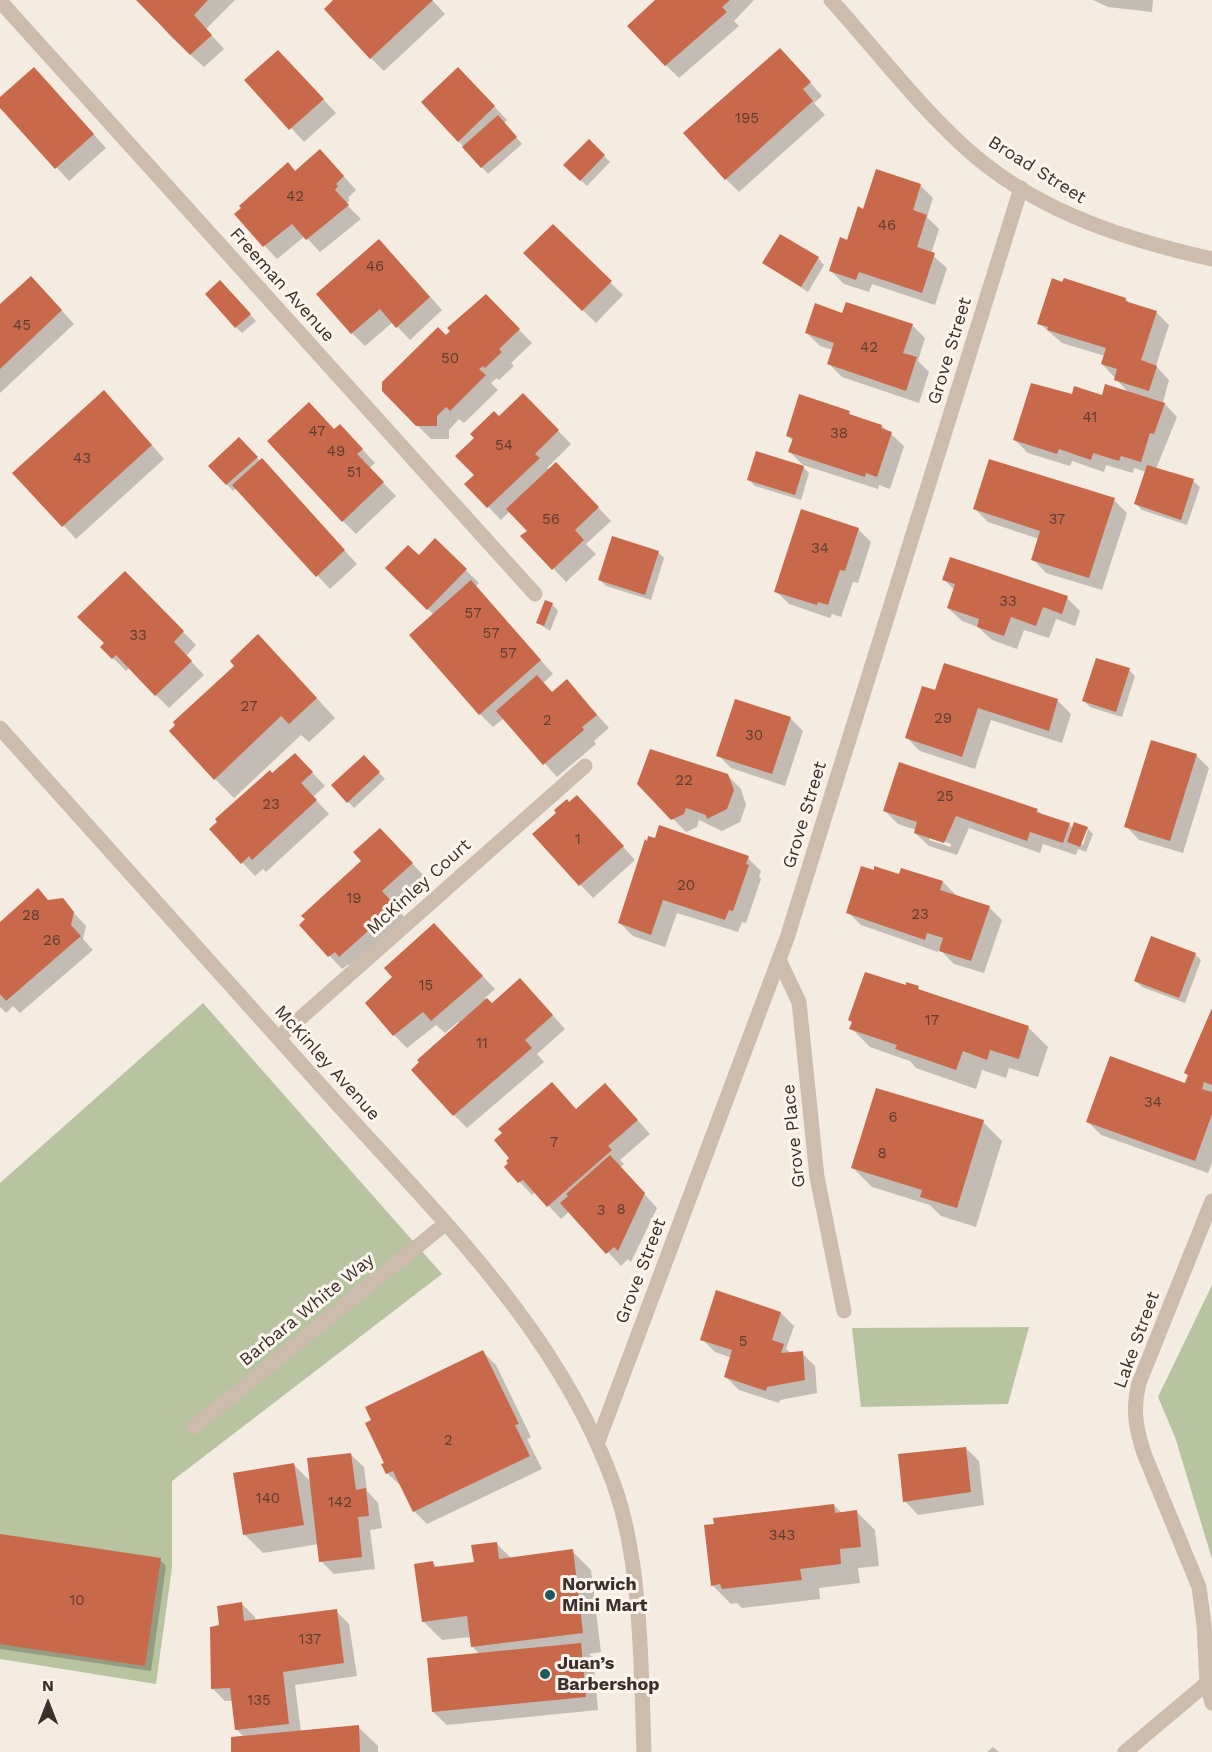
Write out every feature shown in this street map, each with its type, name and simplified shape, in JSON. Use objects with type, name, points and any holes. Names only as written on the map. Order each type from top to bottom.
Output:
[{"type":"street","name":"Broad Street","points":[[831,0],[954,136],[997,173],[1072,217],[1106,231],[1141,243],[1211,255]]},
{"type":"street","name":"Freeman Avenue","points":[[0,1],[535,594]]},
{"type":"street","name":"Grove Street","points":[[597,1444],[779,960],[1022,188]]},
{"type":"street","name":"McKinley Avenue","points":[[0,728],[445,1224],[507,1297],[548,1351],[597,1444],[618,1497],[630,1559],[639,1630],[644,1752]]},
{"type":"street","name":"McKinley Court","points":[[278,1038],[585,766]]},
{"type":"street","name":"Grove Place","points":[[779,960],[799,1002],[817,1177],[844,1311]]},
{"type":"street","name":"Lake Street","points":[[1212,1201],[1139,1383],[1134,1410],[1137,1434],[1145,1456],[1199,1587],[1204,1625],[1207,1683],[1212,1703]]},
{"type":"street","name":"Barbara White Way","points":[[194,1427],[445,1224]]},
{"type":"street","points":[[1125,1752],[1207,1683]]},
{"type":"green space","points":[[203,1003],[442,1274],[172,1481],[172,1567],[156,1684],[0,1659],[0,1183]]},
{"type":"green space","points":[[1212,1285],[1212,1559],[1175,1437],[1158,1397]]},
{"type":"green space","points":[[1029,1327],[1008,1404],[861,1407],[852,1328]]},
{"type":"building","points":[[136,0],[208,0],[194,15],[212,35],[190,55]]},
{"type":"building","points":[[333,0],[433,0],[370,59],[324,9]]},
{"type":"building","points":[[655,0],[730,0],[722,7],[727,12],[665,66],[627,26]]},
{"type":"building","points":[[780,48],[811,82],[803,89],[813,101],[725,180],[683,133]]},
{"type":"building","points":[[278,50],[324,99],[289,130],[244,80]]},
{"type":"building","points":[[34,67],[94,134],[55,169],[0,108],[0,97]]},
{"type":"building","points":[[458,67],[495,106],[458,142],[421,102]]},
{"type":"building","points":[[498,115],[517,137],[481,168],[462,147]]},
{"type":"building","points":[[589,139],[605,155],[580,181],[563,165]]},
{"type":"building","points":[[320,149],[344,176],[336,184],[338,186],[335,190],[349,205],[306,240],[292,224],[263,247],[234,214],[241,208],[239,206],[288,162],[295,171]]},
{"type":"building","points":[[876,169],[921,184],[913,210],[927,215],[917,247],[935,253],[922,293],[859,272],[856,280],[829,271],[840,237],[847,240],[858,206],[863,209]]},
{"type":"building","points":[[553,224],[612,281],[582,311],[523,253]]},
{"type":"building","points":[[780,234],[819,257],[801,287],[762,263]]},
{"type":"building","points":[[379,239],[430,297],[396,328],[380,309],[351,334],[316,294]]},
{"type":"building","points":[[31,276],[62,310],[0,369],[0,304]]},
{"type":"building","points":[[1052,278],[1062,282],[1064,278],[1126,298],[1125,301],[1157,311],[1141,360],[1157,366],[1149,391],[1114,380],[1117,369],[1101,364],[1106,348],[1047,330],[1048,327],[1037,324]]},
{"type":"building","points":[[220,280],[251,314],[235,328],[205,294]]},
{"type":"building","points":[[486,294],[520,329],[499,349],[502,352],[485,368],[483,366],[479,369],[486,375],[450,411],[446,407],[437,416],[437,426],[416,426],[382,391],[382,382],[438,327],[446,335],[450,331],[447,328]]},
{"type":"building","points":[[846,302],[913,324],[903,353],[917,357],[906,391],[827,364],[834,343],[805,333],[815,303],[842,313]]},
{"type":"building","points":[[1031,383],[1072,394],[1074,386],[1102,395],[1105,384],[1165,403],[1154,434],[1150,433],[1141,462],[1121,456],[1119,461],[1093,453],[1091,460],[1059,449],[1057,454],[1013,440]]},
{"type":"building","points":[[104,390],[152,445],[62,527],[12,473]]},
{"type":"building","points":[[523,393],[559,430],[535,454],[540,458],[487,508],[464,484],[474,475],[455,456],[474,438],[470,434],[494,411],[499,416]]},
{"type":"building","points":[[799,394],[850,411],[849,414],[882,425],[881,428],[892,432],[877,477],[866,473],[865,477],[788,452],[793,438],[786,436]]},
{"type":"building","points":[[309,402],[334,429],[340,424],[363,449],[357,454],[384,482],[342,522],[267,441]]},
{"type":"building","points":[[239,437],[258,457],[226,485],[208,466]]},
{"type":"building","points":[[756,451],[804,466],[795,495],[747,480]]},
{"type":"building","points":[[262,458],[345,550],[316,577],[232,485]]},
{"type":"building","points":[[989,459],[1115,498],[1089,578],[1031,560],[1040,531],[973,509]]},
{"type":"building","points":[[556,462],[599,507],[575,530],[584,540],[552,570],[520,536],[527,531],[506,509]]},
{"type":"building","points":[[1147,465],[1194,479],[1181,520],[1134,504]]},
{"type":"building","points":[[801,509],[859,528],[845,571],[840,570],[828,605],[818,602],[817,605],[774,592]]},
{"type":"building","points":[[612,536],[659,551],[645,595],[598,580]]},
{"type":"building","points":[[435,538],[467,569],[427,610],[385,568],[408,545],[419,555]]},
{"type":"building","points":[[950,557],[1068,596],[1062,614],[1043,607],[1036,626],[1011,617],[1004,636],[977,627],[979,619],[947,608],[955,584],[942,580]]},
{"type":"building","points":[[125,571],[184,631],[174,642],[192,661],[155,696],[116,655],[112,659],[100,647],[104,643],[77,617]]},
{"type":"building","points":[[471,580],[541,660],[479,715],[409,635]]},
{"type":"building","points":[[545,600],[553,603],[544,626],[536,623]]},
{"type":"building","points":[[258,634],[317,698],[289,724],[281,716],[214,780],[169,731],[175,725],[173,722],[234,666],[230,661]]},
{"type":"building","points":[[1096,658],[1130,668],[1116,712],[1082,701]]},
{"type":"building","points":[[944,663],[1058,699],[1049,731],[978,708],[962,757],[905,738],[922,686],[935,690]]},
{"type":"building","points":[[537,675],[552,692],[567,679],[597,715],[582,727],[584,730],[543,765],[496,711]]},
{"type":"building","points":[[735,699],[791,717],[772,774],[716,756]]},
{"type":"building","points":[[1151,740],[1197,754],[1170,841],[1124,827]]},
{"type":"building","points":[[650,749],[728,774],[734,790],[727,809],[707,819],[706,815],[686,808],[684,814],[671,820],[637,784]]},
{"type":"building","points":[[295,753],[313,772],[301,783],[317,800],[252,860],[249,856],[241,864],[209,829],[217,822],[215,819],[270,770],[272,773]]},
{"type":"building","points":[[364,755],[380,772],[347,803],[331,785]]},
{"type":"building","points":[[899,762],[1038,809],[1036,812],[1070,823],[1063,843],[1030,832],[1027,841],[956,816],[944,843],[914,833],[917,822],[883,811]]},
{"type":"building","points":[[577,795],[624,846],[579,886],[532,834],[556,813],[554,810],[567,799],[569,802]]},
{"type":"building","points":[[1074,822],[1088,827],[1080,847],[1067,842]]},
{"type":"building","points":[[659,825],[749,856],[746,864],[749,865],[733,911],[729,910],[725,920],[663,900],[651,935],[618,923],[645,839],[647,841],[648,836],[655,838]]},
{"type":"building","points":[[380,828],[413,863],[382,891],[396,906],[339,957],[335,952],[328,957],[299,925],[305,919],[301,916],[361,861],[353,852]]},
{"type":"building","points":[[861,866],[874,870],[874,866],[899,874],[901,868],[943,881],[940,890],[990,906],[971,961],[939,951],[943,938],[927,933],[925,940],[846,913]]},
{"type":"building","points":[[38,888],[48,900],[63,898],[74,912],[71,925],[81,936],[6,1001],[0,994],[0,922]]},
{"type":"building","points":[[434,923],[483,976],[431,1021],[423,1012],[393,1036],[365,1003],[392,977],[384,968]]},
{"type":"building","points":[[1151,936],[1196,953],[1179,998],[1134,981]]},
{"type":"building","points":[[865,972],[906,985],[906,982],[919,986],[918,989],[1029,1026],[1019,1059],[990,1050],[987,1060],[963,1051],[956,1070],[895,1049],[897,1045],[849,1029],[852,1022],[848,1020]]},
{"type":"building","points":[[520,978],[553,1015],[525,1040],[532,1048],[453,1116],[411,1070],[419,1062],[417,1060],[487,998],[492,1003]]},
{"type":"building","points":[[1212,1008],[1212,1085],[1204,1082],[1202,1089],[1212,1092],[1212,1114],[1195,1161],[1086,1122],[1110,1056],[1185,1083],[1188,1075],[1184,1073]]},
{"type":"building","points":[[552,1082],[576,1109],[605,1083],[638,1120],[608,1146],[612,1150],[547,1207],[523,1180],[518,1183],[504,1167],[509,1158],[494,1140],[502,1133],[498,1129]]},
{"type":"building","points":[[876,1088],[984,1120],[957,1208],[920,1197],[922,1190],[851,1168]]},
{"type":"building","points":[[610,1155],[645,1193],[618,1251],[614,1247],[606,1254],[560,1203],[568,1196],[566,1194]]},
{"type":"building","points":[[716,1290],[781,1312],[772,1340],[784,1344],[781,1353],[803,1351],[805,1380],[767,1387],[766,1391],[724,1377],[732,1350],[700,1340]]},
{"type":"building","points":[[483,1350],[519,1424],[515,1425],[530,1456],[413,1512],[393,1471],[386,1474],[381,1464],[384,1463],[365,1423],[371,1420],[365,1407]]},
{"type":"building","points":[[966,1447],[971,1492],[903,1502],[898,1454]]},
{"type":"building","points":[[351,1453],[356,1490],[366,1488],[369,1516],[358,1517],[362,1557],[319,1562],[307,1458]]},
{"type":"building","points":[[294,1463],[304,1525],[243,1535],[233,1473]]},
{"type":"building","points":[[834,1504],[835,1513],[857,1510],[861,1547],[840,1549],[841,1564],[800,1569],[802,1580],[722,1589],[720,1584],[711,1586],[704,1525],[714,1524],[713,1518]]},
{"type":"building","points":[[0,1534],[161,1558],[145,1666],[0,1644]]},
{"type":"building","points":[[497,1542],[499,1559],[573,1549],[583,1633],[471,1647],[467,1616],[422,1622],[414,1564],[433,1561],[434,1567],[474,1562],[471,1545]]},
{"type":"building","points":[[242,1602],[244,1621],[337,1609],[344,1663],[283,1672],[289,1724],[235,1730],[230,1688],[211,1689],[210,1627],[219,1625],[217,1606]]},
{"type":"building","points":[[581,1643],[586,1697],[432,1712],[427,1658]]},
{"type":"building","points":[[359,1725],[360,1752],[231,1752],[231,1737]]},
{"type":"place","name":"Norwich Mini Mart","points":[[550,1595]]},
{"type":"place","name":"Juan’s Barbershop","points":[[545,1674]]}]
